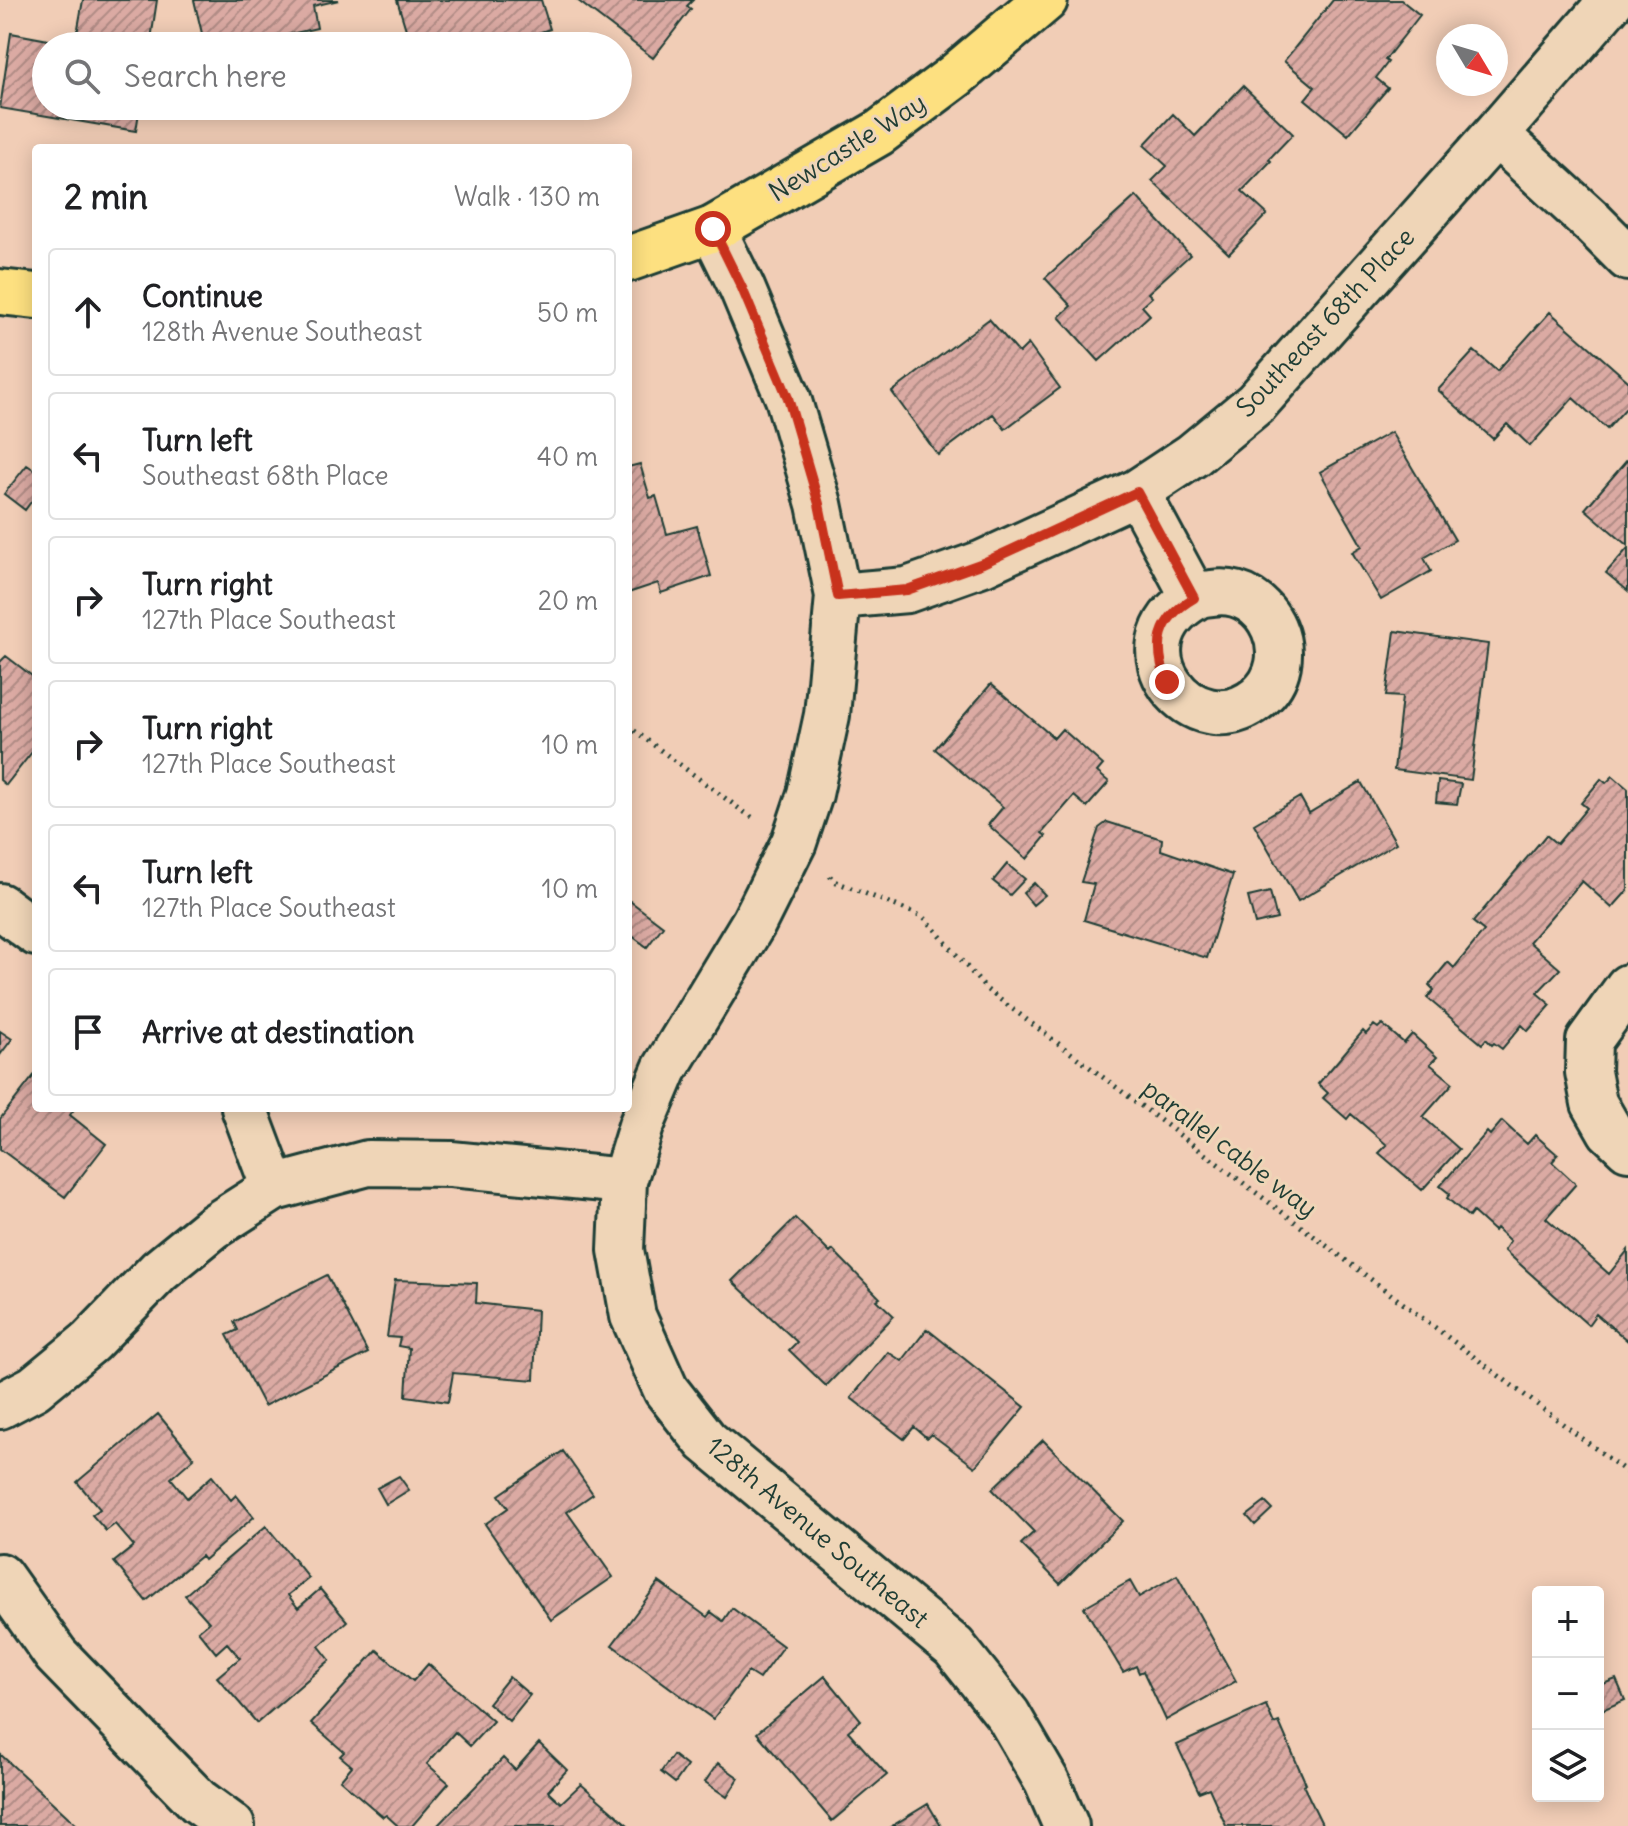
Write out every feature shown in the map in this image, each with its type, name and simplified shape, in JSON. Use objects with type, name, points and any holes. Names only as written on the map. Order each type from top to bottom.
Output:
[{"type":"main road","name":"Newcastle Way","points":[[632,258],[713,229],[879,133],[955,76],[1045,0]]},
{"type":"main road","points":[[0,292],[32,296]]},
{"type":"street","name":"Southeast 68th Place","points":[[838,596],[907,590],[971,568],[1137,492],[1193,455],[1256,403],[1612,0]]},
{"type":"street","points":[[1496,134],[1628,258]]},
{"type":"street","name":"128th Avenue Southeast","points":[[713,229],[742,288],[788,398],[819,504],[838,596],[827,715],[810,794],[794,842],[754,922],[665,1069],[641,1126],[624,1181],[621,1250],[633,1316],[666,1390],[706,1441],[954,1647],[1008,1715],[1047,1782],[1066,1826]]},
{"type":"street","points":[[1137,492],[1194,598]]},
{"type":"street","points":[[0,906],[32,930]]},
{"type":"street","points":[[1628,987],[1589,1041],[1588,1072],[1594,1103],[1610,1131],[1628,1148]]},
{"type":"street","points":[[246,1112],[274,1188]]},
{"type":"street","points":[[0,1406],[34,1388],[90,1342],[159,1271],[213,1227],[274,1188],[368,1163],[451,1164],[624,1181]]},
{"type":"street","points":[[0,1576],[56,1655],[198,1801],[232,1826]]},
{"type":"path","points":[[632,729],[741,810],[763,822]]},
{"type":"path","name":"parallel cable way","points":[[824,869],[834,881],[924,917],[986,989],[1628,1473]]},
{"type":"building","points":[[83,0],[157,0],[152,32],[77,32]]},
{"type":"building","points":[[194,0],[339,0],[313,6],[317,28],[300,32],[202,32]]},
{"type":"building","points":[[397,0],[541,0],[550,29],[541,32],[407,32]]},
{"type":"building","points":[[577,0],[693,0],[687,6],[691,9],[653,58],[632,42],[632,32],[619,32]]},
{"type":"building","points":[[1333,0],[1401,0],[1420,15],[1385,60],[1388,62],[1376,78],[1388,88],[1348,135],[1305,99],[1315,87],[1284,61]]},
{"type":"building","points":[[11,33],[32,37],[32,113],[0,108]]},
{"type":"building","points":[[1243,86],[1293,134],[1242,191],[1267,214],[1229,254],[1152,181],[1167,166],[1144,145],[1173,114],[1195,136]]},
{"type":"building","points":[[71,120],[138,120],[136,131]]},
{"type":"building","points":[[1136,196],[1190,255],[1148,293],[1152,297],[1142,306],[1150,315],[1099,361],[1059,317],[1071,306],[1045,278]]},
{"type":"building","points":[[1550,312],[1628,381],[1628,406],[1607,429],[1573,398],[1530,446],[1507,424],[1493,439],[1438,390],[1474,351],[1497,371]]},
{"type":"building","points":[[989,319],[1019,353],[1028,344],[1060,388],[1005,429],[993,414],[938,455],[892,392]]},
{"type":"building","points":[[1391,432],[1455,540],[1424,558],[1431,571],[1381,600],[1352,552],[1362,546],[1320,472]]},
{"type":"building","points":[[1628,459],[1628,546],[1585,509]]},
{"type":"building","points":[[640,464],[650,498],[656,496],[667,534],[697,526],[711,576],[661,593],[658,583],[632,592],[632,466]]},
{"type":"building","points":[[27,465],[32,468],[32,500],[25,510],[4,494]]},
{"type":"building","points":[[1628,548],[1628,591],[1606,573]]},
{"type":"building","points":[[1395,631],[1488,644],[1471,780],[1394,770],[1402,697],[1386,696]]},
{"type":"building","points":[[6,656],[32,676],[32,752],[6,785],[0,780],[0,662]]},
{"type":"building","points":[[991,684],[1054,738],[1062,729],[1103,765],[1097,772],[1109,782],[1087,807],[1074,796],[1042,833],[1046,836],[1027,859],[988,825],[1003,807],[935,749]]},
{"type":"building","points":[[1613,776],[1628,789],[1628,890],[1612,908],[1582,881],[1529,942],[1560,969],[1537,993],[1551,1005],[1528,1031],[1522,1025],[1502,1049],[1486,1039],[1482,1044],[1427,998],[1434,990],[1429,985],[1448,962],[1454,968],[1484,931],[1473,922],[1546,835],[1557,844],[1587,808],[1581,803],[1601,779],[1606,783]]},
{"type":"building","points":[[1438,781],[1461,784],[1457,804],[1436,802]]},
{"type":"building","points":[[1361,782],[1396,843],[1298,901],[1254,824],[1300,797],[1309,813]]},
{"type":"building","points":[[1107,822],[1162,839],[1161,850],[1233,875],[1207,958],[1084,920],[1094,884],[1081,882],[1099,828]]},
{"type":"building","points":[[1007,864],[1025,879],[1010,895],[993,881]]},
{"type":"building","points":[[1034,883],[1045,895],[1033,905],[1023,893]]},
{"type":"building","points":[[1270,892],[1277,919],[1255,924],[1248,897]]},
{"type":"building","points":[[632,903],[663,926],[647,947],[632,936]]},
{"type":"building","points":[[1382,1024],[1404,1043],[1412,1034],[1437,1057],[1430,1064],[1453,1083],[1423,1117],[1459,1149],[1422,1190],[1379,1153],[1387,1145],[1351,1114],[1347,1119],[1323,1098],[1328,1093],[1318,1084],[1363,1031],[1366,1034],[1374,1025],[1378,1028]]},
{"type":"building","points":[[0,1031],[12,1039],[0,1055]]},
{"type":"building","points":[[32,1078],[32,1112],[72,1112],[70,1115],[106,1144],[65,1197],[0,1149],[0,1119]]},
{"type":"building","points":[[1502,1121],[1527,1144],[1535,1135],[1558,1155],[1552,1162],[1576,1184],[1546,1218],[1609,1274],[1628,1250],[1628,1341],[1596,1314],[1588,1325],[1504,1250],[1510,1241],[1473,1212],[1469,1217],[1447,1198],[1450,1194],[1440,1186],[1487,1132],[1490,1135]]},
{"type":"building","points":[[795,1218],[830,1253],[833,1250],[894,1316],[826,1386],[789,1350],[797,1342],[732,1281]]},
{"type":"building","points":[[327,1275],[368,1353],[264,1406],[227,1335],[238,1330],[234,1322]]},
{"type":"building","points":[[395,1280],[477,1283],[476,1303],[537,1310],[534,1380],[453,1373],[448,1402],[406,1396],[409,1348],[398,1346],[400,1338],[387,1337]]},
{"type":"building","points":[[927,1329],[1025,1407],[975,1467],[931,1434],[927,1438],[914,1427],[904,1439],[851,1398],[888,1352],[902,1361]]},
{"type":"building","points":[[158,1414],[194,1458],[171,1478],[187,1498],[212,1476],[231,1500],[236,1495],[254,1517],[204,1560],[201,1556],[146,1601],[114,1562],[134,1546],[115,1524],[106,1531],[92,1515],[100,1509],[77,1482]]},
{"type":"building","points":[[1043,1440],[1123,1521],[1060,1584],[1021,1544],[1034,1532],[992,1489]]},
{"type":"building","points":[[563,1451],[593,1494],[567,1512],[613,1577],[551,1620],[485,1524],[508,1508],[499,1495]]},
{"type":"building","points":[[399,1476],[409,1490],[386,1504],[377,1488]]},
{"type":"building","points":[[1265,1502],[1272,1509],[1255,1525],[1247,1516]]},
{"type":"building","points":[[266,1526],[309,1578],[288,1595],[298,1608],[320,1589],[347,1621],[319,1646],[330,1660],[257,1723],[217,1677],[240,1658],[227,1643],[216,1653],[198,1631],[209,1622],[185,1595]]},
{"type":"building","points":[[1177,1575],[1236,1681],[1166,1720],[1143,1671],[1139,1673],[1136,1666],[1123,1672],[1084,1607],[1130,1581],[1139,1597]]},
{"type":"building","points":[[659,1582],[707,1617],[711,1612],[723,1621],[732,1608],[783,1646],[759,1679],[748,1672],[713,1719],[612,1645]]},
{"type":"building","points":[[377,1650],[413,1681],[428,1664],[493,1721],[470,1746],[455,1732],[427,1764],[449,1783],[412,1826],[398,1826],[386,1815],[383,1817],[340,1780],[352,1766],[340,1756],[344,1752],[311,1723]]},
{"type":"building","points":[[825,1676],[861,1720],[848,1731],[887,1775],[832,1821],[757,1733]]},
{"type":"building","points":[[509,1677],[530,1695],[509,1721],[488,1703]]},
{"type":"building","points":[[1616,1679],[1625,1700],[1604,1709],[1604,1684]]},
{"type":"building","points":[[1266,1705],[1274,1724],[1279,1722],[1306,1784],[1303,1785],[1323,1826],[1226,1826],[1209,1788],[1199,1792],[1177,1745]]},
{"type":"building","points":[[539,1743],[567,1770],[548,1791],[561,1803],[581,1784],[628,1825],[437,1826],[503,1758],[515,1770]]},
{"type":"building","points":[[0,1754],[78,1826],[0,1826]]},
{"type":"building","points":[[673,1755],[687,1766],[675,1783],[661,1772]]},
{"type":"building","points":[[718,1763],[739,1778],[727,1797],[705,1782]]},
{"type":"building","points":[[928,1804],[941,1826],[892,1826]]},
{"type":"route","points":[[713,229],[736,273],[788,398],[819,504],[838,596],[907,590],[983,563],[1137,492],[1194,598],[1167,621],[1160,641],[1160,662],[1167,682]]}]
